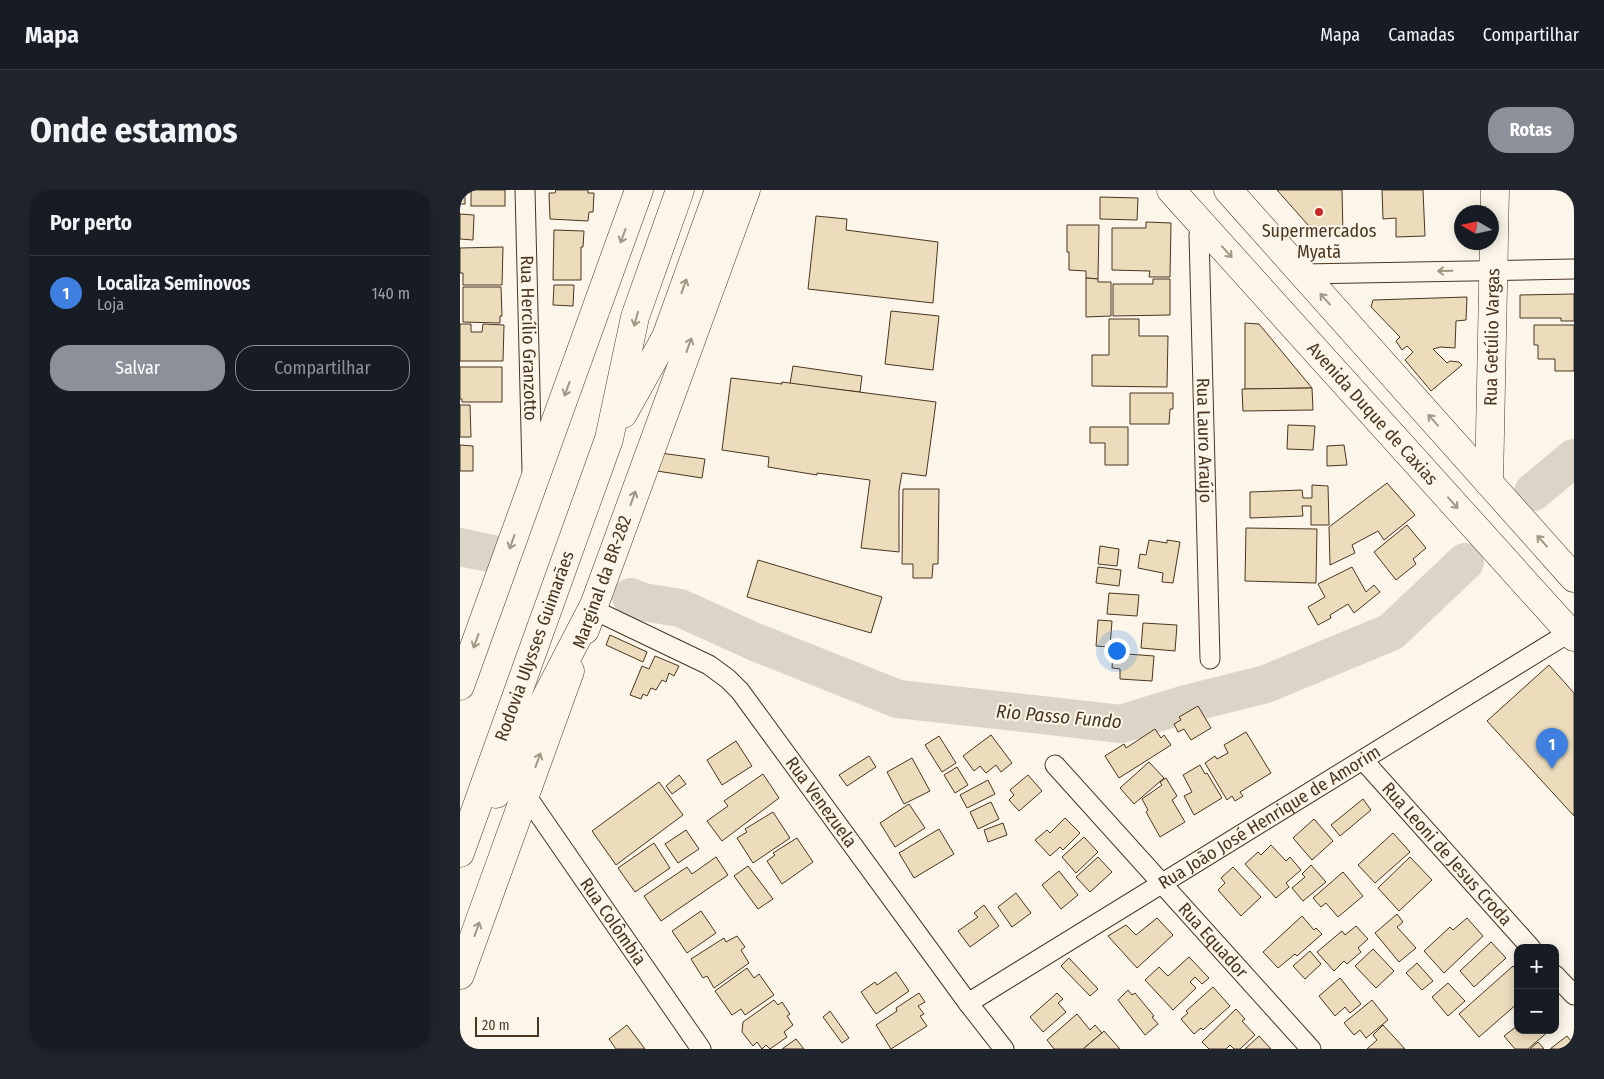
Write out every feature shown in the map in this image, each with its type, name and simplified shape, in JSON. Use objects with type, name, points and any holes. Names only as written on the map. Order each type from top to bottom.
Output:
[{"type":"main road","points":[[460,686],[639,190]]},
{"type":"main road","name":"Rodovia Ulysses Guimarães","points":[[460,853],[609,439],[636,317],[680,190]]},
{"type":"main road","name":"Rodovia Ulysses Guimarães","points":[[609,439],[666,337],[719,190]]},
{"type":"main road","name":"Marginal da BR-282","points":[[460,975],[746,190]]},
{"type":"main road","name":"Avenida Duque de Caxias","points":[[1171,190],[1572,635]]},
{"type":"main road","points":[[1228,190],[1574,578]]},
{"type":"main road","name":"Rua Getúlio Vargas","points":[[1489,483],[1495,190]]},
{"type":"main road","points":[[460,864],[592,609]]},
{"type":"street","name":"Rua Hercílio Granzotto","points":[[525,190],[533,485]]},
{"type":"street","name":"Rua Lauro Araújo","points":[[1202,225],[1199,235],[1210,658]]},
{"type":"street","points":[[1303,274],[1574,269]]},
{"type":"street","name":"Rua Venezuela","points":[[592,609],[709,665],[728,678],[740,691],[968,1003],[1004,1049]]},
{"type":"street","name":"Rua João José Henrique de Amorim","points":[[968,1003],[1363,760],[1572,635]]},
{"type":"street","name":"Rua Leoni de Jesus Croda","points":[[1363,760],[1527,944]]},
{"type":"street","name":"Rua Equador","points":[[1055,765],[1311,1049]]},
{"type":"street","name":"Rua Colômbia","points":[[526,794],[701,1049]]},
{"type":"street","points":[[1559,979],[1574,996]]},
{"type":"building","points":[[460,190],[465,190],[465,204],[460,204]]},
{"type":"building","points":[[471,190],[505,190],[505,206],[471,206]]},
{"type":"building","points":[[556,190],[588,190],[588,193],[594,193],[593,212],[589,212],[588,221],[550,219],[549,193],[555,193]]},
{"type":"building","name":"Supermercados Myatã","points":[[1277,190],[1342,190],[1343,235],[1316,234]]},
{"type":"building","points":[[1382,190],[1423,190],[1425,236],[1396,237],[1396,218],[1383,219]]},
{"type":"building","points":[[1100,197],[1138,198],[1137,220],[1100,219]]},
{"type":"building","points":[[460,214],[474,215],[473,240],[460,239]]},
{"type":"building","points":[[816,216],[847,219],[846,230],[938,242],[933,303],[808,289]]},
{"type":"building","points":[[1146,222],[1171,223],[1170,277],[1149,277],[1150,271],[1112,270],[1112,228],[1146,228]]},
{"type":"building","points":[[1067,225],[1099,225],[1098,279],[1086,278],[1086,271],[1069,270]]},
{"type":"building","points":[[554,230],[584,231],[583,247],[581,247],[581,280],[553,280]]},
{"type":"building","points":[[503,247],[502,285],[463,285],[463,273],[460,273],[460,248]]},
{"type":"building","points":[[1086,278],[1098,279],[1098,282],[1111,282],[1111,316],[1086,317]]},
{"type":"building","points":[[1153,279],[1170,279],[1170,315],[1113,316],[1113,284],[1153,284]]},
{"type":"building","points":[[554,285],[574,285],[573,306],[553,305]]},
{"type":"building","points":[[463,287],[501,287],[502,316],[500,316],[500,323],[463,322]]},
{"type":"building","points":[[1574,294],[1574,321],[1561,321],[1561,318],[1520,318],[1520,295]]},
{"type":"building","points":[[1467,297],[1466,320],[1456,321],[1455,348],[1440,347],[1433,349],[1447,363],[1450,361],[1459,362],[1462,365],[1431,391],[1405,360],[1413,352],[1407,346],[1402,350],[1396,341],[1400,337],[1371,307],[1373,300]]},
{"type":"building","points":[[891,311],[939,316],[933,370],[885,364]]},
{"type":"building","points":[[1109,319],[1139,319],[1139,336],[1168,336],[1167,387],[1092,386],[1092,355],[1109,355]]},
{"type":"building","points":[[1245,323],[1259,324],[1312,388],[1245,389]]},
{"type":"building","points":[[460,324],[471,324],[471,332],[482,332],[483,324],[504,325],[503,361],[460,361]]},
{"type":"building","points":[[1534,325],[1574,325],[1574,371],[1555,371],[1555,359],[1538,359],[1538,345],[1534,345]]},
{"type":"building","points":[[793,366],[862,376],[860,392],[790,384]]},
{"type":"building","points":[[460,367],[502,367],[502,402],[462,402],[462,399],[460,399]]},
{"type":"building","points":[[731,378],[782,384],[782,382],[936,402],[926,476],[902,473],[899,490],[899,552],[861,548],[870,480],[817,473],[817,475],[768,467],[769,457],[722,450]]},
{"type":"building","points":[[1312,388],[1313,410],[1243,411],[1242,389]]},
{"type":"building","points":[[1130,393],[1173,393],[1173,409],[1170,409],[1169,424],[1130,424]]},
{"type":"building","points":[[460,405],[470,405],[471,437],[460,437]]},
{"type":"building","points":[[1288,425],[1315,426],[1313,450],[1287,449]]},
{"type":"building","points":[[1090,427],[1128,427],[1128,465],[1105,465],[1105,443],[1090,443]]},
{"type":"building","points":[[460,445],[473,446],[473,471],[460,471]]},
{"type":"building","points":[[1344,445],[1347,465],[1327,466],[1327,446]]},
{"type":"building","points":[[660,453],[705,459],[702,478],[657,471]]},
{"type":"building","points":[[1387,483],[1415,515],[1384,540],[1378,531],[1352,545],[1355,553],[1330,565],[1329,527]]},
{"type":"building","points":[[1312,485],[1328,486],[1329,525],[1311,525],[1311,506],[1302,506],[1303,516],[1250,518],[1250,492],[1302,490],[1303,498],[1312,498]]},
{"type":"building","points":[[903,489],[939,489],[938,564],[933,564],[932,578],[913,578],[913,564],[902,564]]},
{"type":"building","points":[[1407,525],[1426,548],[1413,559],[1416,564],[1396,580],[1374,552]]},
{"type":"building","points":[[1246,528],[1317,529],[1316,583],[1245,581]]},
{"type":"building","points":[[1149,540],[1167,543],[1167,540],[1180,542],[1173,583],[1162,582],[1163,573],[1138,568],[1140,554],[1146,555]]},
{"type":"building","points":[[1100,546],[1119,549],[1117,566],[1098,564]]},
{"type":"building","points":[[758,560],[882,597],[871,633],[747,597]]},
{"type":"building","points":[[1098,567],[1121,570],[1119,586],[1096,583]]},
{"type":"building","points":[[1352,567],[1366,592],[1374,585],[1380,592],[1354,613],[1348,604],[1330,615],[1331,618],[1318,625],[1308,607],[1325,597],[1318,584]]},
{"type":"building","points":[[1109,593],[1139,595],[1137,616],[1107,614]]},
{"type":"building","points":[[1098,620],[1112,621],[1110,647],[1096,646]]},
{"type":"building","points":[[1143,623],[1177,625],[1175,651],[1141,648]]},
{"type":"building","points":[[610,635],[647,652],[643,662],[606,645]]},
{"type":"building","points":[[1113,653],[1154,656],[1152,681],[1120,679],[1120,669],[1112,668]]},
{"type":"building","points":[[655,656],[679,666],[674,676],[669,673],[666,682],[662,680],[656,690],[651,688],[647,696],[643,694],[641,699],[630,695],[642,666],[649,669]]},
{"type":"building","points":[[1549,665],[1574,693],[1574,816],[1487,721]]},
{"type":"building","points":[[1198,706],[1211,728],[1191,740],[1184,729],[1178,732],[1174,724],[1181,720],[1179,717]]},
{"type":"building","points":[[1155,729],[1161,738],[1164,735],[1171,745],[1119,778],[1105,756],[1124,744],[1126,748]]},
{"type":"building","points":[[1246,732],[1271,773],[1240,792],[1243,796],[1235,801],[1232,796],[1227,800],[1205,763],[1215,756],[1217,759],[1228,753],[1224,745]]},
{"type":"building","points":[[991,735],[1012,763],[1001,772],[996,765],[986,773],[980,766],[974,771],[963,756]]},
{"type":"building","points":[[939,736],[956,763],[942,772],[925,745]]},
{"type":"building","points":[[736,741],[752,766],[722,785],[707,760]]},
{"type":"building","points":[[869,756],[876,767],[847,786],[839,775]]},
{"type":"building","points":[[912,758],[930,791],[904,804],[887,772]]},
{"type":"building","points":[[1149,762],[1164,778],[1134,804],[1120,788]]},
{"type":"building","points":[[1200,765],[1222,798],[1194,815],[1184,796],[1192,792],[1183,775]]},
{"type":"building","points":[[957,767],[968,785],[955,793],[944,775]]},
{"type":"building","points":[[763,774],[779,798],[722,841],[707,821],[728,806],[724,801]]},
{"type":"building","points":[[679,775],[686,784],[672,794],[666,786]]},
{"type":"building","points":[[1028,775],[1042,791],[1019,811],[1009,800],[1014,795],[1010,790]]},
{"type":"building","points":[[1166,778],[1177,796],[1172,800],[1185,822],[1160,837],[1146,812],[1148,810],[1142,799],[1162,785],[1160,782]]},
{"type":"building","points":[[988,780],[995,794],[967,808],[960,795]]},
{"type":"building","points":[[659,782],[683,815],[616,865],[592,831]]},
{"type":"building","points":[[1363,799],[1371,810],[1340,836],[1331,825]]},
{"type":"building","points":[[991,802],[999,819],[978,829],[970,812]]},
{"type":"building","points":[[909,804],[925,828],[895,847],[880,823]]},
{"type":"building","points":[[773,812],[790,838],[753,863],[737,838],[747,832],[745,829]]},
{"type":"building","points":[[1065,818],[1080,833],[1063,850],[1060,847],[1050,856],[1035,840],[1047,830],[1050,833]]},
{"type":"building","points":[[1314,819],[1333,841],[1312,860],[1293,838]]},
{"type":"building","points":[[1003,823],[1007,835],[988,842],[984,830]]},
{"type":"building","points":[[939,829],[954,854],[914,878],[899,853]]},
{"type":"building","points":[[686,830],[699,849],[678,863],[665,844]]},
{"type":"building","points":[[1393,833],[1410,852],[1375,883],[1358,865]]},
{"type":"building","points":[[1084,837],[1098,852],[1076,873],[1062,857]]},
{"type":"building","points":[[797,838],[813,862],[782,884],[767,861],[775,855],[773,853]]},
{"type":"building","points":[[654,843],[670,868],[635,892],[618,868]]},
{"type":"building","points":[[1271,845],[1286,861],[1290,857],[1301,870],[1286,883],[1289,887],[1276,898],[1245,864],[1258,852],[1261,855]]},
{"type":"building","points":[[716,857],[728,875],[661,921],[644,896],[687,867],[692,874]]},
{"type":"building","points":[[1098,857],[1112,872],[1090,892],[1076,877]]},
{"type":"building","points":[[1410,857],[1432,880],[1399,911],[1378,888]]},
{"type":"building","points":[[1311,865],[1326,882],[1303,901],[1292,888],[1305,877],[1302,874]]},
{"type":"building","points":[[748,866],[773,899],[758,909],[734,876]]},
{"type":"building","points":[[1233,867],[1261,897],[1241,916],[1218,890],[1225,883],[1221,878]]},
{"type":"building","points":[[1059,871],[1078,895],[1061,909],[1042,885]]},
{"type":"building","points":[[1343,872],[1363,896],[1338,917],[1326,903],[1321,907],[1313,898]]},
{"type":"building","points":[[1016,893],[1031,913],[1012,927],[998,907]]},
{"type":"building","points":[[984,905],[999,926],[970,947],[958,931],[978,917],[974,913]]},
{"type":"building","points":[[701,911],[716,933],[687,953],[672,931]]},
{"type":"building","points":[[1397,914],[1403,922],[1397,927],[1416,948],[1399,962],[1375,933]]},
{"type":"building","points":[[1302,916],[1314,930],[1316,928],[1322,934],[1297,956],[1295,954],[1278,968],[1263,952]]},
{"type":"building","points":[[1157,918],[1173,935],[1137,968],[1108,936],[1126,925],[1136,935]]},
{"type":"building","points":[[1467,918],[1483,936],[1444,973],[1424,951],[1450,927],[1453,930]]},
{"type":"building","points":[[1356,926],[1368,939],[1358,948],[1361,952],[1347,964],[1344,961],[1334,971],[1317,952],[1342,931],[1345,935]]},
{"type":"building","points":[[737,936],[745,947],[741,950],[749,963],[714,988],[707,976],[703,978],[691,959],[724,938],[726,942]]},
{"type":"building","points":[[1491,942],[1506,958],[1474,987],[1460,971]]},
{"type":"building","points":[[1373,949],[1394,971],[1376,988],[1355,966]]},
{"type":"building","points":[[1310,951],[1321,964],[1305,979],[1293,966]]},
{"type":"building","points":[[1189,957],[1209,978],[1202,984],[1195,977],[1190,982],[1196,988],[1173,1010],[1145,980],[1159,967],[1168,976]]},
{"type":"building","points":[[1069,958],[1098,989],[1090,996],[1061,966]]},
{"type":"building","points":[[1417,963],[1433,981],[1422,990],[1406,973]]},
{"type":"building","points":[[1513,966],[1514,1006],[1479,1037],[1459,1014]]},
{"type":"building","points":[[747,968],[754,978],[759,974],[774,995],[745,1015],[741,1009],[732,1015],[715,991]]},
{"type":"building","points":[[896,972],[909,991],[876,1014],[861,992],[875,982],[877,985]]},
{"type":"building","points":[[1340,978],[1361,1004],[1350,1013],[1345,1007],[1335,1016],[1319,996]]},
{"type":"building","points":[[1448,983],[1465,1001],[1448,1016],[1432,997]]},
{"type":"building","points":[[1213,987],[1230,1006],[1203,1030],[1201,1028],[1194,1034],[1181,1019],[1188,1013],[1186,1011]]},
{"type":"building","points":[[1128,990],[1132,995],[1135,993],[1154,1016],[1152,1017],[1158,1024],[1145,1035],[1118,1000]]},
{"type":"building","points":[[919,993],[925,1002],[918,1006],[924,1014],[920,1016],[927,1026],[891,1049],[876,1025],[897,1011],[896,1008]]},
{"type":"building","points":[[1057,993],[1063,999],[1058,1003],[1066,1012],[1043,1032],[1030,1017]]},
{"type":"building","points":[[774,1000],[778,1005],[782,1002],[790,1014],[787,1016],[793,1025],[784,1032],[787,1037],[770,1049],[766,1045],[762,1049],[757,1042],[753,1046],[742,1032],[743,1022]]},
{"type":"building","points":[[1372,1000],[1388,1020],[1366,1038],[1360,1030],[1354,1035],[1344,1023]]},
{"type":"building","points":[[1236,1009],[1245,1019],[1242,1021],[1255,1035],[1240,1049],[1234,1049],[1230,1045],[1226,1049],[1209,1049],[1202,1042]]},
{"type":"building","points":[[830,1011],[849,1038],[842,1043],[823,1017]]},
{"type":"building","points":[[1077,1014],[1090,1030],[1095,1025],[1102,1033],[1083,1049],[1054,1049],[1047,1040]]},
{"type":"building","points":[[627,1025],[645,1049],[616,1049],[609,1039]]},
{"type":"building","points":[[1383,1025],[1405,1049],[1367,1049],[1377,1040],[1373,1035]]},
{"type":"building","points":[[1514,1028],[1514,1034],[1545,1034],[1528,1049],[1515,1049],[1504,1036]]},
{"type":"building","points":[[1104,1031],[1120,1049],[1083,1049],[1102,1033]]},
{"type":"building","points":[[1259,1036],[1271,1049],[1245,1049]]},
{"type":"building","points":[[1567,1036],[1574,1045],[1574,1049],[1550,1049]]},
{"type":"building","points":[[796,1039],[804,1049],[782,1049]]},
{"type":"building","points":[[1538,1042],[1544,1049],[1530,1049]]},
{"type":"waterway","name":"Rio Passo Fundo","points":[[1533,492],[1574,458]]},
{"type":"waterway","name":"Rio Passo Fundo","points":[[460,547],[498,555]]},
{"type":"waterway","name":"Rio Passo Fundo","points":[[631,597],[643,602],[680,608],[755,642],[898,699],[1121,724],[1186,704],[1266,684],[1391,632],[1465,562]]},
{"type":"place","name":"Supermercados Myatã","points":[[1319,212]]},
{"type":"place","name":"Localiza Seminovos","points":[[1552,769]]}]
